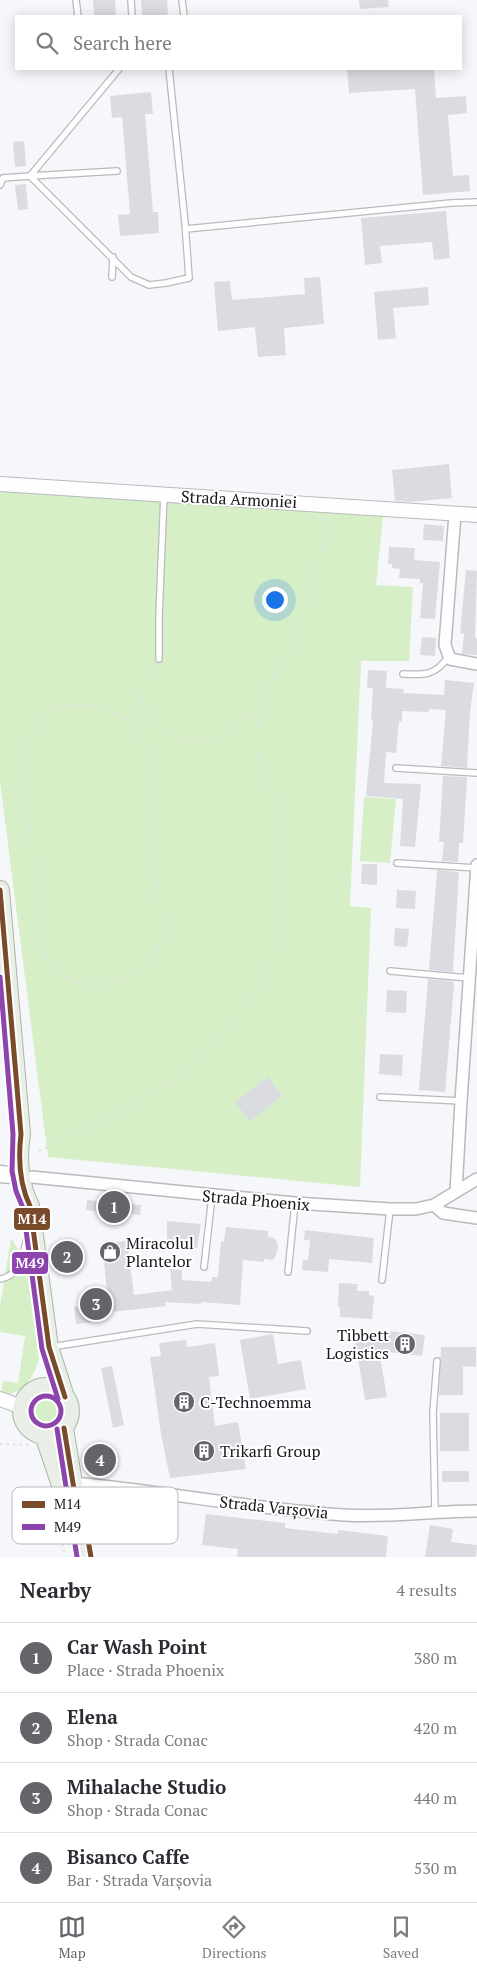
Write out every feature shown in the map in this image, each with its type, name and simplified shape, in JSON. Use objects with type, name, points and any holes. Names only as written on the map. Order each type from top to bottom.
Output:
[{"type":"main road","points":[[0,890],[22,1134],[28,1151],[27,1176],[34,1192],[31,1212],[49,1347],[69,1404],[70,1412],[64,1428],[73,1487]]},
{"type":"main road","points":[[0,1174],[27,1176]]},
{"type":"main road","points":[[37,1389],[46,1365],[49,1347]]},
{"type":"main road","points":[[61,1487],[36,1433],[26,1424],[22,1408],[27,1396],[37,1389],[52,1388],[65,1397]]},
{"type":"main road","points":[[40,1441],[64,1428]]},
{"type":"main road","points":[[72,1544],[74,1557]]},
{"type":"main road","points":[[83,1544],[85,1557]]},
{"type":"street","name":"Strada Armoniei","points":[[0,484],[477,515]]},
{"type":"street","points":[[455,514],[445,639],[448,658],[453,661],[477,664]]},
{"type":"street","points":[[456,1192],[477,867]]},
{"type":"street","name":"Strada Phoenix","points":[[27,1176],[295,1204],[390,1209],[416,1209],[434,1205]]},
{"type":"street","points":[[477,1179],[434,1205],[443,1213],[477,1218]]},
{"type":"street","points":[[0,1399],[22,1408]]},
{"type":"street","name":"Strada Varșovia","points":[[72,1483],[106,1487]]},
{"type":"street","name":"Strada Varșovia","points":[[178,1495],[336,1514],[388,1516],[435,1511],[477,1511]]},
{"type":"lane","points":[[76,0],[78,15]]},
{"type":"lane","points":[[131,0],[132,15]]},
{"type":"lane","points":[[182,0],[184,15]]},
{"type":"lane","points":[[30,176],[118,70]]},
{"type":"lane","points":[[30,176],[131,277],[149,284],[166,283],[189,278],[186,229],[169,70]]},
{"type":"lane","points":[[0,171],[4,178]]},
{"type":"lane","points":[[4,178],[117,171]]},
{"type":"lane","points":[[0,185],[4,178]]},
{"type":"lane","points":[[186,229],[477,202]]},
{"type":"lane","points":[[112,277],[113,258]]},
{"type":"lane","points":[[159,659],[158,616],[164,494]]},
{"type":"lane","points":[[402,674],[429,674],[437,670],[448,658]]},
{"type":"lane","points":[[396,768],[477,773]]},
{"type":"lane","points":[[398,863],[477,867]]},
{"type":"lane","points":[[390,971],[469,978]]},
{"type":"lane","points":[[380,1097],[461,1101]]},
{"type":"lane","points":[[204,1268],[212,1196]]},
{"type":"lane","points":[[288,1272],[295,1204]]},
{"type":"lane","points":[[382,1280],[390,1209]]},
{"type":"lane","points":[[0,1279],[6,1278],[16,1271],[21,1261],[31,1212]]},
{"type":"lane","points":[[49,1347],[197,1324],[307,1331]]},
{"type":"lane","points":[[435,1511],[433,1413],[437,1361]]},
{"type":"lane","points":[[89,1544],[91,1557]]},
{"type":"path","points":[[39,1151],[140,1101],[187,1070],[220,1040],[262,980],[280,933],[281,844],[278,806],[256,749],[255,735],[266,691],[294,641],[308,600],[322,549],[321,504]]},
{"type":"path","points":[[129,725],[138,714],[142,700],[143,684],[150,670],[159,659]]},
{"type":"path","points":[[142,700],[151,720],[161,730],[176,738],[200,742],[216,738],[231,728],[242,715],[252,714],[258,720]]},
{"type":"path","points":[[87,704],[121,716],[129,725],[142,742],[148,756],[161,923],[160,943],[147,961],[128,977],[109,984],[87,985],[66,977],[51,966],[39,946],[25,764],[26,748],[35,725],[56,708],[87,704]]},
{"type":"path","points":[[0,1444],[30,1444],[40,1441]]},
{"type":"path","points":[[62,1544],[65,1557]]},
{"type":"green space","points":[[0,485],[384,508],[376,585],[413,587],[409,661],[361,661],[350,906],[371,908],[360,1187],[48,1157],[0,782]]},
{"type":"green space","points":[[364,797],[396,799],[390,863],[360,861]]},
{"type":"green space","points":[[11,1238],[28,1265],[39,1358],[31,1378],[21,1389],[1,1395],[3,1381],[18,1383],[25,1336],[0,1332],[0,1307]]},
{"type":"green space","points":[[46,1395],[53,1396],[58,1400],[62,1405],[62,1419],[58,1424],[53,1428],[46,1429],[39,1428],[34,1424],[30,1419],[29,1412],[30,1405],[34,1400],[39,1396]]},
{"type":"building","points":[[93,0],[115,0],[116,15],[94,15]]},
{"type":"building","points":[[141,0],[167,0],[168,15],[142,15]]},
{"type":"building","points":[[359,0],[388,0],[389,7],[360,9]]},
{"type":"building","points":[[347,70],[434,70],[436,98],[466,96],[467,113],[448,115],[453,176],[469,175],[470,191],[423,195],[415,89],[349,93]]},
{"type":"building","points":[[151,92],[153,114],[145,114],[153,212],[158,212],[159,233],[120,236],[118,215],[130,214],[122,117],[112,118],[110,96]]},
{"type":"building","points":[[24,141],[26,166],[15,167],[13,142]]},
{"type":"building","points":[[26,184],[28,209],[18,210],[15,185]]},
{"type":"building","points":[[446,211],[450,258],[434,260],[432,242],[380,246],[382,263],[365,265],[361,218]]},
{"type":"building","points":[[320,277],[324,324],[284,328],[286,355],[258,357],[255,327],[218,331],[214,282],[230,281],[232,300],[305,294],[304,278]]},
{"type":"building","points":[[428,287],[429,305],[393,308],[396,338],[378,340],[374,292]]},
{"type":"building","points":[[449,464],[452,498],[411,502],[395,501],[392,470]]},
{"type":"building","points":[[424,524],[444,526],[443,541],[423,540]]},
{"type":"building","points":[[389,547],[415,548],[414,560],[440,562],[435,619],[420,618],[423,583],[420,583],[420,579],[399,578],[400,569],[392,568],[392,564],[388,564]]},
{"type":"building","points":[[466,570],[477,571],[475,638],[477,638],[477,655],[462,654],[464,634],[460,633]]},
{"type":"building","points":[[422,637],[436,638],[435,656],[420,655]]},
{"type":"building","points":[[368,670],[387,671],[386,688],[404,689],[403,693],[444,695],[445,680],[474,683],[470,712],[467,768],[441,766],[446,710],[429,709],[429,712],[402,711],[402,722],[399,721],[396,753],[386,752],[384,783],[421,784],[415,847],[400,846],[403,799],[366,796],[373,720],[371,720],[373,688],[367,688]]},
{"type":"building","points":[[443,776],[466,777],[467,779],[463,843],[459,843],[458,862],[442,861],[444,842],[439,842]]},
{"type":"building","points":[[362,864],[377,864],[377,885],[361,884]]},
{"type":"building","points":[[437,870],[459,872],[453,972],[429,970]]},
{"type":"building","points":[[397,890],[416,891],[415,909],[396,908]]},
{"type":"building","points":[[395,928],[409,929],[407,947],[394,946]]},
{"type":"building","points":[[428,979],[452,981],[454,984],[445,1092],[419,1090]]},
{"type":"building","points":[[387,990],[407,991],[406,1013],[386,1012]]},
{"type":"building","points":[[380,1054],[403,1055],[402,1076],[379,1074]]},
{"type":"building","points":[[268,1077],[282,1096],[250,1121],[235,1102]]},
{"type":"building","points":[[87,1200],[141,1205],[140,1215],[86,1210]]},
{"type":"building","points":[[167,1221],[201,1224],[197,1248],[167,1246]]},
{"type":"building","points":[[226,1227],[268,1231],[268,1237],[275,1238],[278,1246],[273,1260],[264,1259],[264,1262],[243,1260],[240,1305],[165,1302],[166,1306],[102,1313],[103,1321],[76,1324],[74,1307],[108,1300],[102,1244],[127,1241],[134,1295],[172,1290],[170,1269],[182,1270],[182,1280],[211,1282],[212,1277],[218,1277],[221,1241],[224,1242]]},
{"type":"building","points":[[305,1230],[374,1238],[372,1263],[329,1259],[328,1272],[302,1270],[303,1260],[308,1260],[310,1240],[304,1240]]},
{"type":"building","points":[[339,1283],[358,1284],[357,1291],[369,1291],[369,1295],[374,1296],[372,1319],[340,1317],[340,1307],[338,1307]]},
{"type":"building","points":[[380,1330],[425,1335],[422,1356],[379,1351],[387,1397],[365,1400],[354,1335]]},
{"type":"building","points":[[273,1334],[278,1364],[301,1360],[306,1389],[250,1399],[240,1340]]},
{"type":"building","points":[[186,1340],[187,1347],[215,1343],[219,1376],[209,1377],[215,1426],[238,1422],[246,1469],[170,1478],[161,1434],[150,1357],[161,1356],[159,1343]]},
{"type":"building","points":[[441,1347],[476,1347],[476,1367],[463,1366],[463,1395],[439,1395]]},
{"type":"building","points":[[112,1366],[124,1425],[113,1428],[101,1368]]},
{"type":"building","points":[[440,1413],[469,1413],[469,1451],[440,1451]]},
{"type":"building","points":[[442,1471],[469,1471],[469,1482],[442,1482]]},
{"type":"building","points":[[206,1514],[285,1523],[285,1528],[338,1534],[338,1530],[388,1536],[386,1557],[237,1557],[238,1549],[202,1545]]},
{"type":"building","points":[[430,1525],[453,1529],[451,1542],[477,1545],[476,1557],[425,1557]]},
{"type":"transit line","name":"M14","points":[[0,890],[21,1134],[20,1171],[30,1206],[49,1347],[65,1397]]},
{"type":"transit line","name":"M49","points":[[0,977],[13,1134],[12,1171],[16,1191],[23,1208],[42,1349],[58,1399]]},
{"type":"transit line","name":"M49","points":[[46,1396],[57,1400],[61,1411],[57,1422],[46,1426],[35,1422],[31,1411],[35,1400],[46,1396]]},
{"type":"transit line","name":"M14","points":[[64,1428],[74,1487]]},
{"type":"transit line","name":"M49","points":[[57,1429],[66,1487]]},
{"type":"transit line","name":"M49","points":[[75,1544],[77,1557]]},
{"type":"transit line","name":"M14","points":[[89,1544],[91,1557]]},
{"type":"place","name":"Car Wash Point","points":[[114,1207]]},
{"type":"place","name":"Miracolul Plantelor","points":[[110,1252]]},
{"type":"place","name":"Elena","points":[[67,1257]]},
{"type":"place","name":"Mihalache Studio","points":[[96,1304]]},
{"type":"place","name":"Tibbett Logistics","points":[[405,1344]]},
{"type":"place","name":"C-Technoemma","points":[[184,1402]]},
{"type":"place","name":"Trikarfi Group","points":[[204,1451]]},
{"type":"place","name":"Bisanco Caffe","points":[[100,1460]]}]
